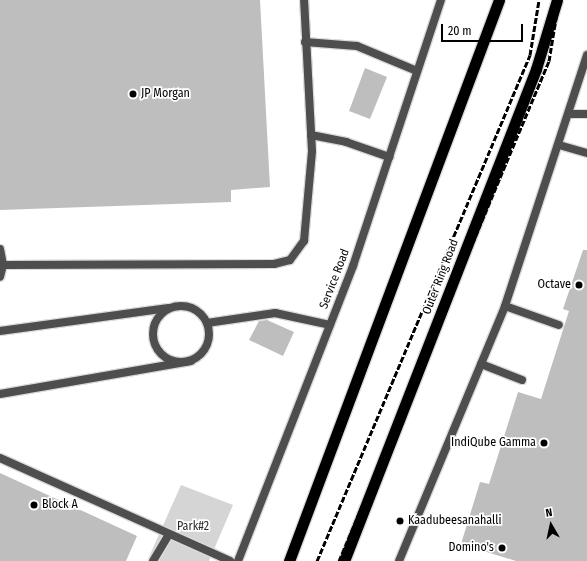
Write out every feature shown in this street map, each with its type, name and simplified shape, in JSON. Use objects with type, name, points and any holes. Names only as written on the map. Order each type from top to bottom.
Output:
[{"type":"highway","points":[[289,561],[499,0]]},
{"type":"highway","name":"Outer Ring Road","points":[[344,561],[536,69],[557,0]]},
{"type":"street","points":[[3,265],[274,264],[290,260],[304,241],[311,135],[304,0]]},
{"type":"street","name":"Service Road","points":[[238,561],[330,325],[389,157],[441,0]]},
{"type":"street","points":[[305,42],[357,46],[417,71]]},
{"type":"street","points":[[399,561],[505,306],[559,145],[587,55]]},
{"type":"street","points":[[569,114],[587,114]]},
{"type":"street","points":[[311,135],[346,142],[389,157]]},
{"type":"street","points":[[559,145],[587,153]]},
{"type":"street","points":[[0,249],[3,265],[0,276]]},
{"type":"street","points":[[505,306],[559,325]]},
{"type":"street","points":[[172,307],[154,326],[155,346],[166,359],[191,361]]},
{"type":"street","points":[[0,331],[172,307],[192,308],[208,323],[207,347],[191,361],[0,394]]},
{"type":"street","points":[[208,323],[275,313],[330,325]]},
{"type":"street","points":[[481,364],[522,380]]},
{"type":"street","points":[[0,458],[230,561]]},
{"type":"street","points":[[153,561],[169,534]]},
{"type":"green space","name":"Park#2","points":[[181,485],[233,505],[209,561],[159,561],[149,557]]},
{"type":"building","name":"JP Morgan","points":[[0,0],[260,0],[270,187],[231,190],[231,202],[0,210]]},
{"type":"building","points":[[365,68],[387,77],[370,119],[349,111]]},
{"type":"building","points":[[583,250],[587,250],[587,561],[516,561],[461,544],[480,482],[489,484],[518,392],[541,399],[569,311],[563,309]]},
{"type":"building","points":[[267,320],[294,332],[283,356],[249,340],[259,321]]},
{"type":"building","name":"Block A","points":[[0,473],[137,536],[126,561],[0,561]]},
{"type":"railway","points":[[317,561],[530,55],[539,0]]},
{"type":"railway","points":[[339,561],[549,61],[559,0]]},
{"type":"place","name":"JP Morgan","points":[[133,94]]},
{"type":"place","name":"Octave","points":[[579,285]]},
{"type":"place","name":"IndiQube Gamma","points":[[544,443]]},
{"type":"place","name":"Block A","points":[[34,505]]},
{"type":"place","name":"Kaadubeesanahalli","points":[[400,521]]},
{"type":"place","name":"Domino's","points":[[502,548]]}]
